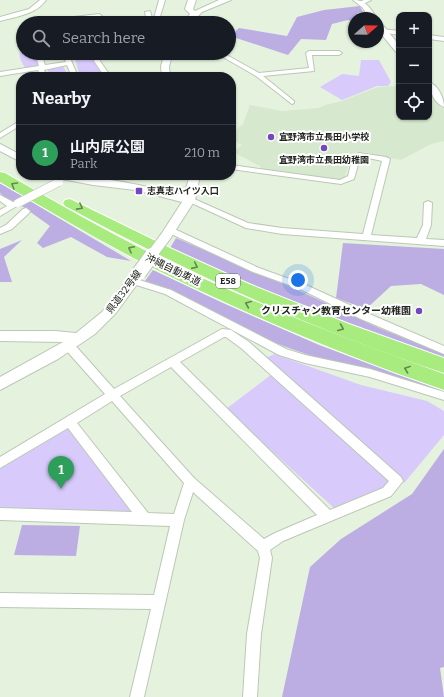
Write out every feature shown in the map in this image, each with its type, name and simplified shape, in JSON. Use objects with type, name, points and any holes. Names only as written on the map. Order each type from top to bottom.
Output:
[{"type":"highway","name":"沖縄自動車道","points":[[0,163],[16,172]]},
{"type":"highway","name":"沖縄自動車道","points":[[0,176],[110,238],[220,292],[356,350],[444,382]]},
{"type":"highway","name":"沖縄自動車道","points":[[31,180],[111,224],[192,265],[291,308],[444,366]]},
{"type":"main road","points":[[192,0],[189,9],[190,12],[195,14],[210,5],[227,0]]},
{"type":"main road","points":[[362,1],[369,12]]},
{"type":"main road","points":[[384,33],[397,48]]},
{"type":"main road","points":[[166,72],[167,60]]},
{"type":"main road","points":[[432,89],[444,104]]},
{"type":"main road","points":[[0,147],[16,155]]},
{"type":"main road","points":[[84,180],[135,187],[189,200]]},
{"type":"main road","name":"県道32号線","points":[[0,384],[73,343],[102,320],[115,306],[168,233],[189,200],[193,190],[194,180]]},
{"type":"main road","points":[[0,336],[55,336],[73,343]]},
{"type":"street","points":[[0,19],[31,9],[39,5],[43,0]]},
{"type":"street","points":[[157,16],[162,0]]},
{"type":"street","points":[[148,12],[149,16]]},
{"type":"street","points":[[384,29],[396,32]]},
{"type":"street","points":[[432,37],[444,39]]},
{"type":"street","points":[[258,75],[312,70],[309,53],[339,54]]},
{"type":"street","points":[[39,60],[42,72]]},
{"type":"street","points":[[68,60],[73,72]]},
{"type":"street","points":[[97,60],[105,72]]},
{"type":"street","points":[[231,60],[258,75],[292,102]]},
{"type":"street","points":[[0,74],[69,63]]},
{"type":"street","points":[[0,136],[16,125]]},
{"type":"street","points":[[236,168],[341,182],[351,178],[356,160],[362,155],[386,159],[366,237]]},
{"type":"street","points":[[0,213],[57,180]]},
{"type":"street","points":[[0,197],[16,205]]},
{"type":"street","points":[[189,200],[246,225],[282,231],[444,243]]},
{"type":"street","points":[[420,242],[427,225],[428,203]]},
{"type":"street","points":[[0,231],[9,227],[26,211]]},
{"type":"street","points":[[168,233],[256,270],[303,287],[364,316],[444,350]]},
{"type":"street","points":[[136,277],[283,352],[305,359],[370,373],[444,396]]},
{"type":"street","points":[[0,463],[172,361],[222,333],[228,333],[245,345],[261,362],[397,481],[387,492],[279,537],[263,548]]},
{"type":"street","points":[[245,345],[255,337]]},
{"type":"street","points":[[73,343],[113,395],[190,482],[263,548],[266,558],[254,634],[250,697]]},
{"type":"street","points":[[172,361],[328,517]]},
{"type":"street","points":[[69,421],[144,519]]},
{"type":"street","points":[[137,697],[178,520],[190,482]]},
{"type":"street","points":[[0,514],[178,520]]},
{"type":"street","points":[[0,600],[158,602]]},
{"type":"shaded area","points":[[360,6],[363,12],[348,12],[348,20],[332,24],[326,40],[301,39],[288,55],[236,38],[236,31],[239,28],[287,36],[297,17],[324,10]]},
{"type":"shaded area","points":[[21,60],[37,60],[39,66],[25,68]]},
{"type":"shaded area","points":[[75,60],[93,60],[101,72],[79,72]]},
{"type":"shaded area","points":[[361,60],[379,60],[391,82],[388,86],[377,86],[342,100],[320,87],[342,74],[359,76]]},
{"type":"shaded area","points":[[63,66],[66,72],[49,72],[47,68]]},
{"type":"shaded area","points":[[396,86],[396,120],[432,120],[432,96],[440,107],[444,109],[444,141],[431,144],[401,160],[363,152],[352,157],[344,178],[339,180],[262,170],[260,166],[236,154],[236,150],[242,145],[236,142],[236,130],[243,124],[250,105],[282,111],[319,108],[378,87]]},
{"type":"shaded area","points":[[0,183],[23,196],[14,201],[8,200],[0,193]]},
{"type":"shaded area","points":[[30,201],[131,261],[107,257],[71,237],[43,248],[37,243],[50,226],[22,206]]},
{"type":"shaded area","points":[[176,238],[300,291],[379,328],[444,354],[444,361],[306,307],[170,248]]},
{"type":"shaded area","points":[[22,240],[4,257],[12,282],[0,282],[0,249]]},
{"type":"shaded area","points":[[343,243],[444,249],[444,295],[421,284],[391,286],[366,309],[336,298]]},
{"type":"shaded area","points":[[153,270],[223,303],[319,345],[444,391],[444,394],[364,372],[286,347],[250,331],[181,296],[145,281]]},
{"type":"shaded area","points":[[274,354],[361,385],[427,401],[444,411],[444,435],[405,482],[335,509],[226,409],[276,371],[264,359]]},
{"type":"shaded area","points":[[73,424],[145,519],[0,510],[0,468]]},
{"type":"shaded area","points":[[444,449],[444,667],[440,668],[444,697],[282,697],[310,567],[341,539],[412,494]]},
{"type":"shaded area","points":[[22,525],[80,526],[76,556],[14,555]]},
{"type":"place","name":"宜野湾市立長田小学校","points":[[271,137]]},
{"type":"place","name":"宜野湾市立長田幼稚園","points":[[324,148]]},
{"type":"place","name":"志真志ハイツ入口","points":[[139,191]]},
{"type":"place","name":"クリスチャン教育センター幼稚園","points":[[419,311]]},
{"type":"place","name":"山内原公園","points":[[61,489]]}]
